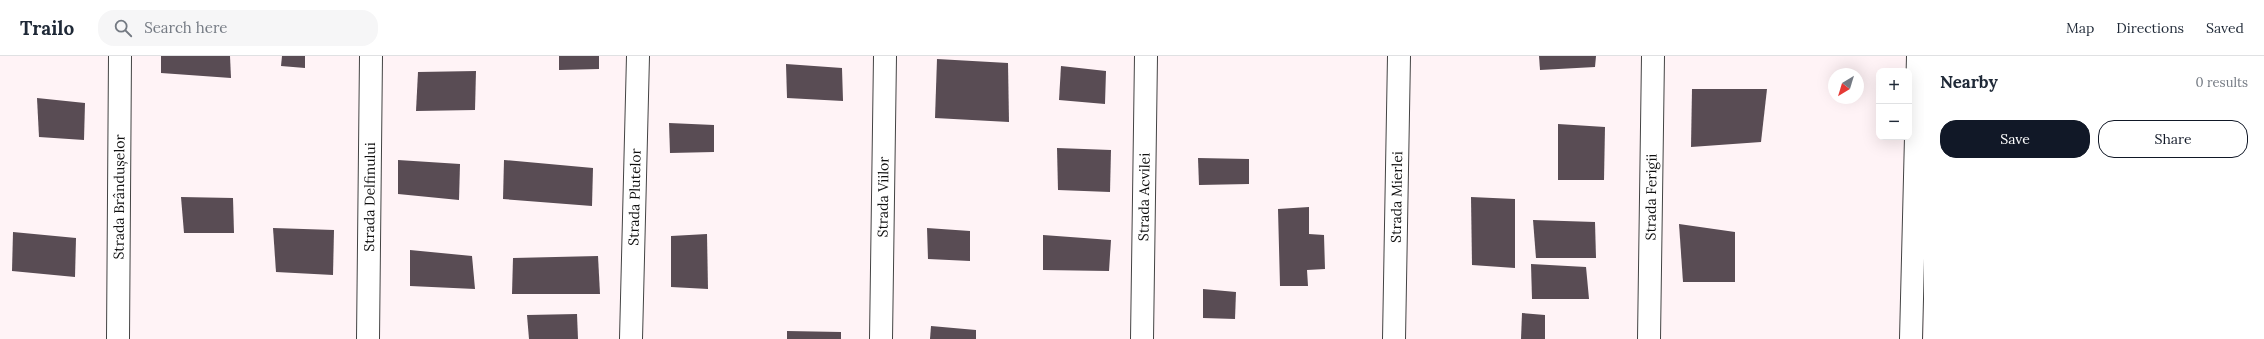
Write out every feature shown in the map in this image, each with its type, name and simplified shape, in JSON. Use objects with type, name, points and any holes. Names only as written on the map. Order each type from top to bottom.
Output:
[{"type":"street","name":"Strada Brândușelor","points":[[118,339],[120,56]]},
{"type":"street","name":"Strada Delfinului","points":[[368,339],[371,56]]},
{"type":"street","name":"Strada Plutelor","points":[[631,339],[638,56]]},
{"type":"street","name":"Strada Viilor","points":[[881,339],[885,56]]},
{"type":"street","name":"Strada Acvilei","points":[[1142,339],[1146,56]]},
{"type":"street","name":"Strada Mierlei","points":[[1394,339],[1398,56]]},
{"type":"street","name":"Strada Ferigii","points":[[1649,339],[1653,56]]},
{"type":"street","points":[[1911,339],[1918,56]]},
{"type":"building","points":[[161,56],[230,56],[231,78],[161,73]]},
{"type":"building","points":[[282,56],[305,56],[305,68],[281,66]]},
{"type":"building","points":[[559,56],[599,56],[599,69],[559,70]]},
{"type":"building","points":[[1539,56],[1596,56],[1595,67],[1540,70]]},
{"type":"building","points":[[937,59],[1008,63],[1009,122],[935,118]]},
{"type":"building","points":[[786,64],[842,68],[843,101],[787,98]]},
{"type":"building","points":[[1061,66],[1106,71],[1105,104],[1059,100]]},
{"type":"building","points":[[476,71],[475,110],[416,111],[418,72]]},
{"type":"building","points":[[1692,89],[1767,89],[1761,142],[1691,147]]},
{"type":"building","points":[[37,98],[85,103],[84,140],[39,137]]},
{"type":"building","points":[[669,123],[714,125],[714,152],[670,153]]},
{"type":"building","points":[[1558,124],[1605,127],[1604,180],[1558,180]]},
{"type":"building","points":[[1057,148],[1111,150],[1110,192],[1058,190]]},
{"type":"building","points":[[1198,158],[1249,159],[1249,184],[1199,185]]},
{"type":"building","points":[[398,160],[460,164],[459,200],[398,194]]},
{"type":"building","points":[[504,160],[593,168],[592,206],[503,199]]},
{"type":"building","points":[[181,197],[233,198],[234,233],[184,233]]},
{"type":"building","points":[[1471,197],[1515,199],[1515,268],[1472,265]]},
{"type":"building","points":[[1309,207],[1309,234],[1324,235],[1325,269],[1307,270],[1308,286],[1280,286],[1278,209]]},
{"type":"building","points":[[1533,220],[1595,222],[1596,258],[1536,258]]},
{"type":"building","points":[[1679,224],[1735,232],[1735,282],[1683,282]]},
{"type":"building","points":[[273,228],[334,230],[333,275],[276,272]]},
{"type":"building","points":[[927,228],[970,231],[970,261],[928,259]]},
{"type":"building","points":[[13,232],[76,238],[75,277],[12,271]]},
{"type":"building","points":[[707,234],[708,289],[671,287],[671,236]]},
{"type":"building","points":[[1043,235],[1111,240],[1109,271],[1043,270]]},
{"type":"building","points":[[410,250],[472,256],[475,289],[410,286]]},
{"type":"building","points":[[598,256],[600,294],[512,294],[513,258]]},
{"type":"building","points":[[1531,264],[1586,267],[1589,299],[1532,299]]},
{"type":"building","points":[[1203,289],[1236,292],[1235,319],[1203,318]]},
{"type":"building","points":[[1522,313],[1545,315],[1545,339],[1521,339]]},
{"type":"building","points":[[577,314],[578,339],[529,339],[527,315]]},
{"type":"building","points":[[931,326],[976,330],[976,339],[930,339]]},
{"type":"building","points":[[787,331],[841,332],[841,339],[787,339]]}]
